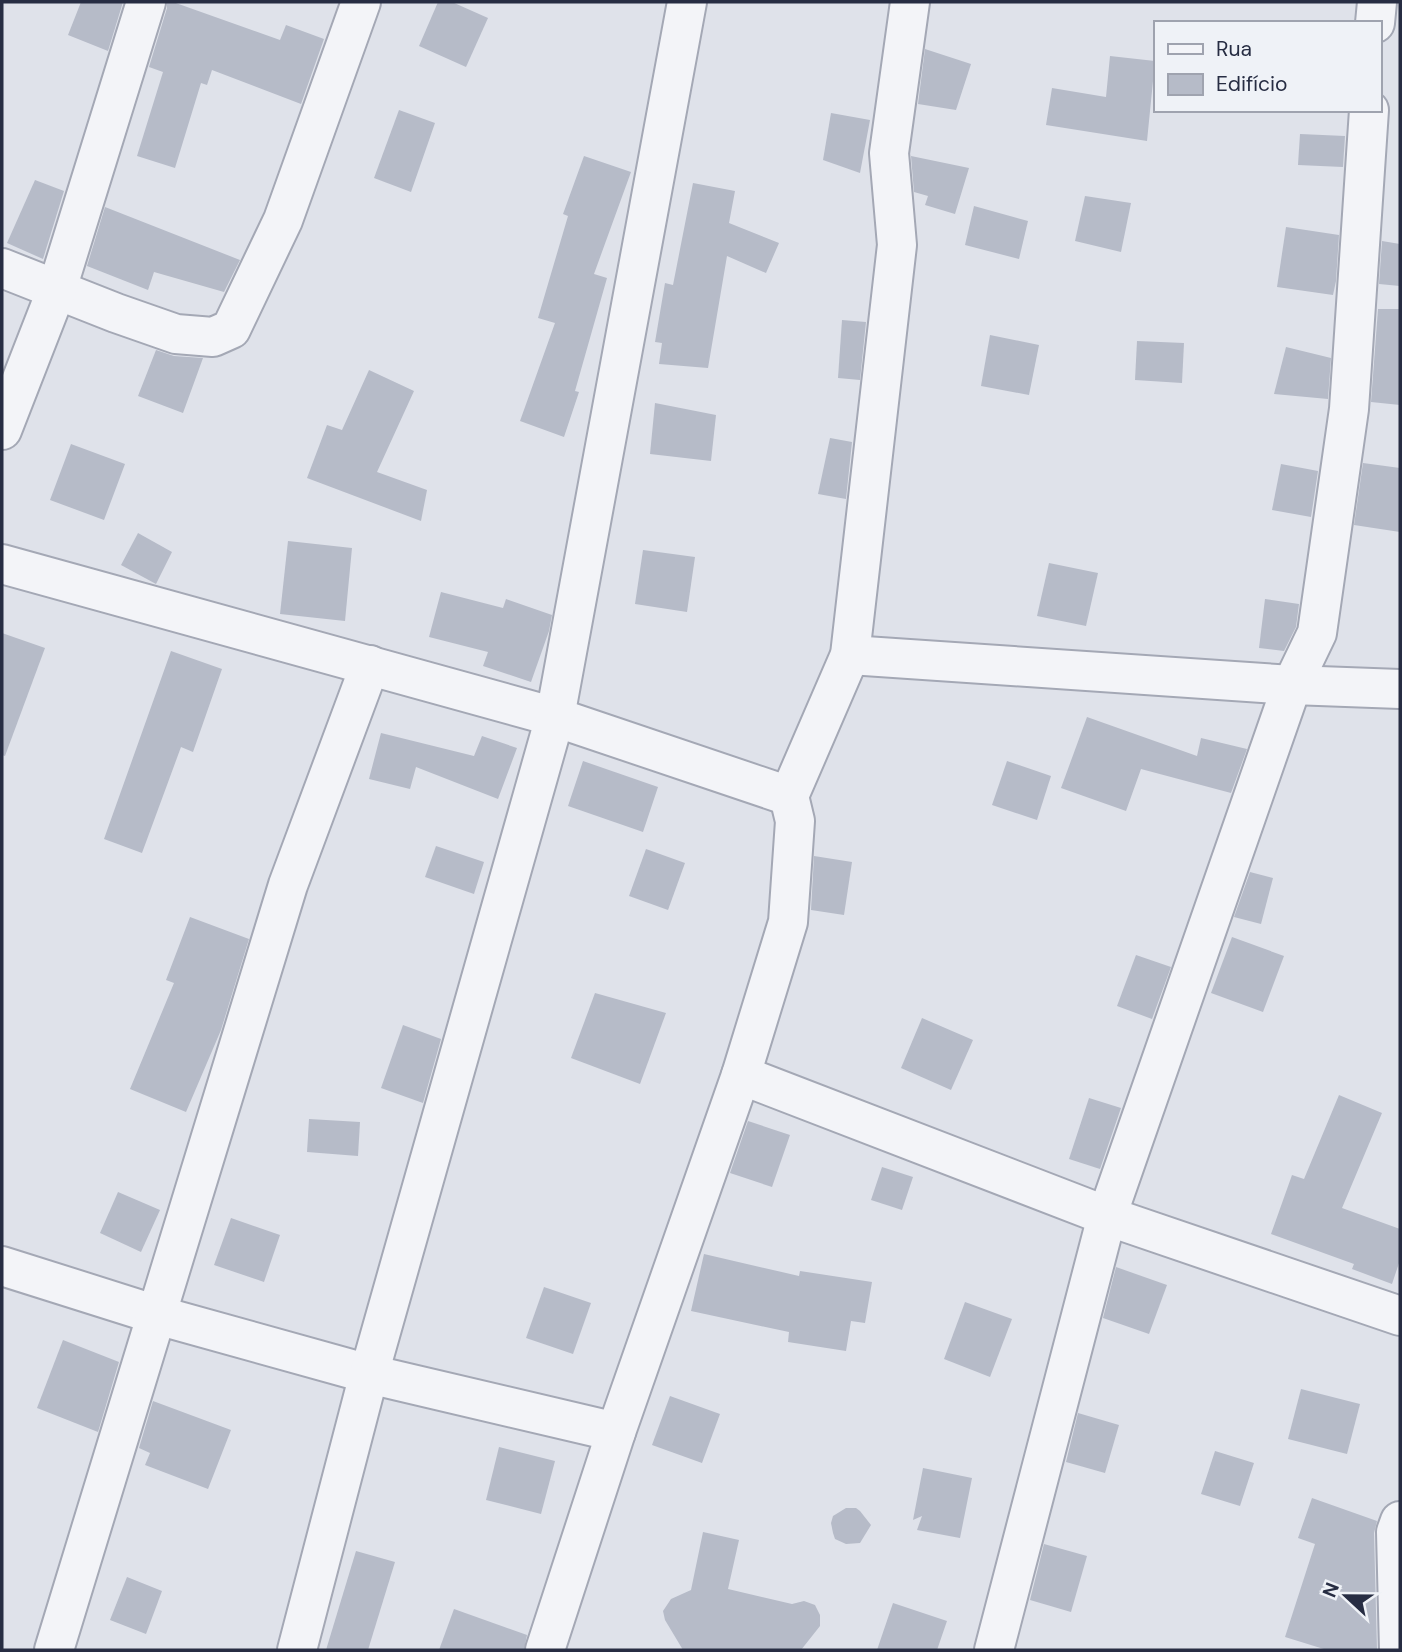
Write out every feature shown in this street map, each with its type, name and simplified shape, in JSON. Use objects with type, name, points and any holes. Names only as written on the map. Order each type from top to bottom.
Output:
[{"type":"street","points":[[2,430],[57,289],[146,2]]},
{"type":"street","points":[[2,268],[176,334],[212,337],[231,329],[283,220],[361,2]]},
{"type":"street","points":[[297,1650],[369,1374],[555,717],[687,2]]},
{"type":"street","points":[[545,1650],[616,1432],[741,1075],[788,922],[794,821],[789,796],[850,655],[897,245],[889,153],[910,2]]},
{"type":"street","points":[[1375,21],[1377,2]]},
{"type":"street","points":[[994,1650],[1107,1216],[1292,685],[1317,633],[1349,409],[1369,112]]},
{"type":"street","points":[[2,564],[555,717],[789,796]]},
{"type":"street","points":[[850,655],[1400,690]]},
{"type":"street","points":[[54,1650],[288,885],[370,665]]},
{"type":"street","points":[[741,1075],[1107,1216],[1400,1316]]},
{"type":"street","points":[[2,1266],[157,1315],[369,1374],[616,1432]]},
{"type":"street","points":[[1399,1650],[1396,1532],[1400,1521]]},
{"type":"building","points":[[81,2],[123,2],[108,51],[68,35]]},
{"type":"building","points":[[167,2],[280,40],[286,25],[324,39],[301,104],[212,70],[207,85],[201,83],[175,168],[137,156],[163,72],[149,67]]},
{"type":"building","points":[[438,2],[452,2],[488,18],[466,67],[419,46]]},
{"type":"building","points":[[925,49],[971,64],[956,110],[918,104]]},
{"type":"building","points":[[1110,56],[1154,61],[1147,141],[1046,125],[1052,88],[1106,97]]},
{"type":"building","points":[[399,110],[435,123],[411,192],[374,178]]},
{"type":"building","points":[[831,113],[870,120],[860,173],[823,160]]},
{"type":"building","points":[[1300,134],[1345,136],[1343,167],[1298,165]]},
{"type":"building","points":[[584,156],[631,172],[594,274],[607,278],[575,391],[579,392],[564,437],[520,421],[555,323],[538,318],[568,216],[563,214]]},
{"type":"building","points":[[911,156],[969,168],[955,214],[925,205],[928,196],[914,192]]},
{"type":"building","points":[[35,180],[64,191],[43,259],[7,243]]},
{"type":"building","points":[[693,183],[735,191],[729,223],[779,243],[766,273],[727,256],[708,368],[659,364],[662,343],[655,342],[665,283],[673,285]]},
{"type":"building","points":[[1085,196],[1131,203],[1121,252],[1075,241]]},
{"type":"building","points":[[974,206],[1028,221],[1019,259],[965,245]]},
{"type":"building","points":[[105,207],[240,260],[224,292],[154,272],[148,290],[87,266]]},
{"type":"building","points":[[1286,227],[1339,235],[1333,295],[1277,287]]},
{"type":"building","points":[[1382,241],[1400,244],[1400,286],[1379,284]]},
{"type":"building","points":[[1378,309],[1400,309],[1400,405],[1371,402]]},
{"type":"building","points":[[842,320],[866,322],[860,380],[838,378]]},
{"type":"building","points":[[990,335],[1039,345],[1029,395],[981,386]]},
{"type":"building","points":[[1137,341],[1184,343],[1182,383],[1135,380]]},
{"type":"building","points":[[1286,347],[1331,358],[1328,399],[1274,394]]},
{"type":"building","points":[[156,350],[174,356],[203,358],[183,413],[138,396]]},
{"type":"building","points":[[369,370],[414,391],[377,472],[427,490],[421,521],[307,478],[327,425],[342,430]]},
{"type":"building","points":[[655,403],[716,415],[711,461],[650,454]]},
{"type":"building","points":[[830,438],[852,442],[846,499],[818,494]]},
{"type":"building","points":[[71,444],[125,464],[104,520],[50,500]]},
{"type":"building","points":[[1363,463],[1400,468],[1400,532],[1354,525]]},
{"type":"building","points":[[1281,464],[1318,471],[1311,517],[1272,510]]},
{"type":"building","points":[[138,533],[172,552],[156,584],[121,565]]},
{"type":"building","points":[[288,541],[352,548],[345,621],[280,614]]},
{"type":"building","points":[[643,550],[695,557],[687,612],[635,604]]},
{"type":"building","points":[[1049,563],[1098,573],[1086,626],[1037,616]]},
{"type":"building","points":[[441,592],[503,608],[506,599],[552,615],[531,682],[483,666],[488,652],[429,637]]},
{"type":"building","points":[[1265,599],[1299,604],[1296,627],[1284,651],[1259,648]]},
{"type":"building","points":[[2,633],[45,648],[5,756],[2,755]]},
{"type":"building","points":[[171,651],[222,669],[193,752],[181,747],[142,853],[104,839]]},
{"type":"building","points":[[1087,717],[1197,756],[1201,738],[1247,749],[1231,793],[1141,769],[1126,811],[1061,788]]},
{"type":"building","points":[[381,733],[474,756],[482,736],[517,748],[498,799],[416,767],[410,789],[369,779]]},
{"type":"building","points":[[583,761],[658,787],[643,832],[568,806]]},
{"type":"building","points":[[1007,761],[1051,776],[1037,820],[992,805]]},
{"type":"building","points":[[436,846],[484,862],[474,894],[425,877]]},
{"type":"building","points":[[646,849],[685,863],[668,910],[629,896]]},
{"type":"building","points":[[814,856],[852,862],[844,915],[811,910]]},
{"type":"building","points":[[1250,872],[1273,878],[1261,924],[1234,917]]},
{"type":"building","points":[[190,917],[249,939],[221,1030],[186,1112],[130,1089],[174,983],[166,980]]},
{"type":"building","points":[[1232,937],[1284,956],[1263,1012],[1211,993]]},
{"type":"building","points":[[1136,955],[1171,967],[1152,1019],[1117,1006]]},
{"type":"building","points":[[595,993],[666,1013],[640,1084],[571,1058]]},
{"type":"building","points":[[922,1018],[973,1040],[951,1090],[901,1068]]},
{"type":"building","points":[[403,1025],[441,1039],[423,1103],[381,1088]]},
{"type":"building","points":[[1339,1095],[1382,1113],[1342,1208],[1400,1229],[1400,1260],[1392,1284],[1352,1269],[1354,1264],[1271,1234],[1292,1175],[1304,1179]]},
{"type":"building","points":[[1089,1098],[1121,1108],[1100,1169],[1069,1159]]},
{"type":"building","points":[[309,1119],[360,1122],[358,1156],[307,1152]]},
{"type":"building","points":[[748,1121],[790,1135],[772,1187],[730,1173]]},
{"type":"building","points":[[882,1167],[913,1177],[902,1210],[871,1200]]},
{"type":"building","points":[[118,1192],[160,1210],[141,1252],[100,1233]]},
{"type":"building","points":[[231,1218],[280,1235],[264,1282],[214,1265]]},
{"type":"building","points":[[704,1254],[799,1276],[800,1271],[872,1282],[865,1323],[851,1321],[846,1351],[788,1342],[789,1332],[691,1311]]},
{"type":"building","points":[[1116,1267],[1167,1285],[1149,1334],[1103,1318]]},
{"type":"building","points":[[544,1287],[591,1303],[573,1354],[526,1338]]},
{"type":"building","points":[[965,1302],[1012,1319],[990,1377],[944,1359]]},
{"type":"building","points":[[63,1340],[119,1362],[98,1432],[37,1408]]},
{"type":"building","points":[[1301,1389],[1360,1404],[1347,1454],[1288,1439]]},
{"type":"building","points":[[670,1396],[720,1414],[702,1463],[652,1445]]},
{"type":"building","points":[[153,1401],[231,1430],[208,1489],[145,1465],[150,1453],[139,1448]]},
{"type":"building","points":[[1078,1413],[1119,1425],[1105,1473],[1066,1462]]},
{"type":"building","points":[[499,1447],[555,1461],[541,1514],[486,1500]]},
{"type":"building","points":[[1215,1451],[1254,1463],[1240,1506],[1201,1494]]},
{"type":"building","points":[[923,1468],[972,1478],[960,1538],[917,1530],[922,1516],[913,1520]]},
{"type":"building","points":[[1312,1498],[1377,1521],[1374,1533],[1377,1650],[1327,1650],[1285,1637],[1315,1544],[1298,1538]]},
{"type":"building","points":[[846,1508],[856,1508],[871,1525],[860,1543],[846,1544],[835,1539],[831,1523],[833,1516]]},
{"type":"building","points":[[703,1532],[739,1540],[728,1589],[792,1604],[804,1601],[815,1605],[820,1615],[820,1626],[801,1650],[683,1650],[665,1620],[663,1611],[671,1599],[691,1590]]},
{"type":"building","points":[[1044,1544],[1087,1556],[1071,1612],[1030,1600]]},
{"type":"building","points":[[356,1551],[395,1562],[368,1650],[326,1650]]},
{"type":"building","points":[[127,1577],[162,1591],[146,1634],[110,1620]]},
{"type":"building","points":[[893,1603],[947,1621],[937,1650],[877,1650]]},
{"type":"building","points":[[454,1609],[527,1635],[524,1650],[439,1650]]}]
